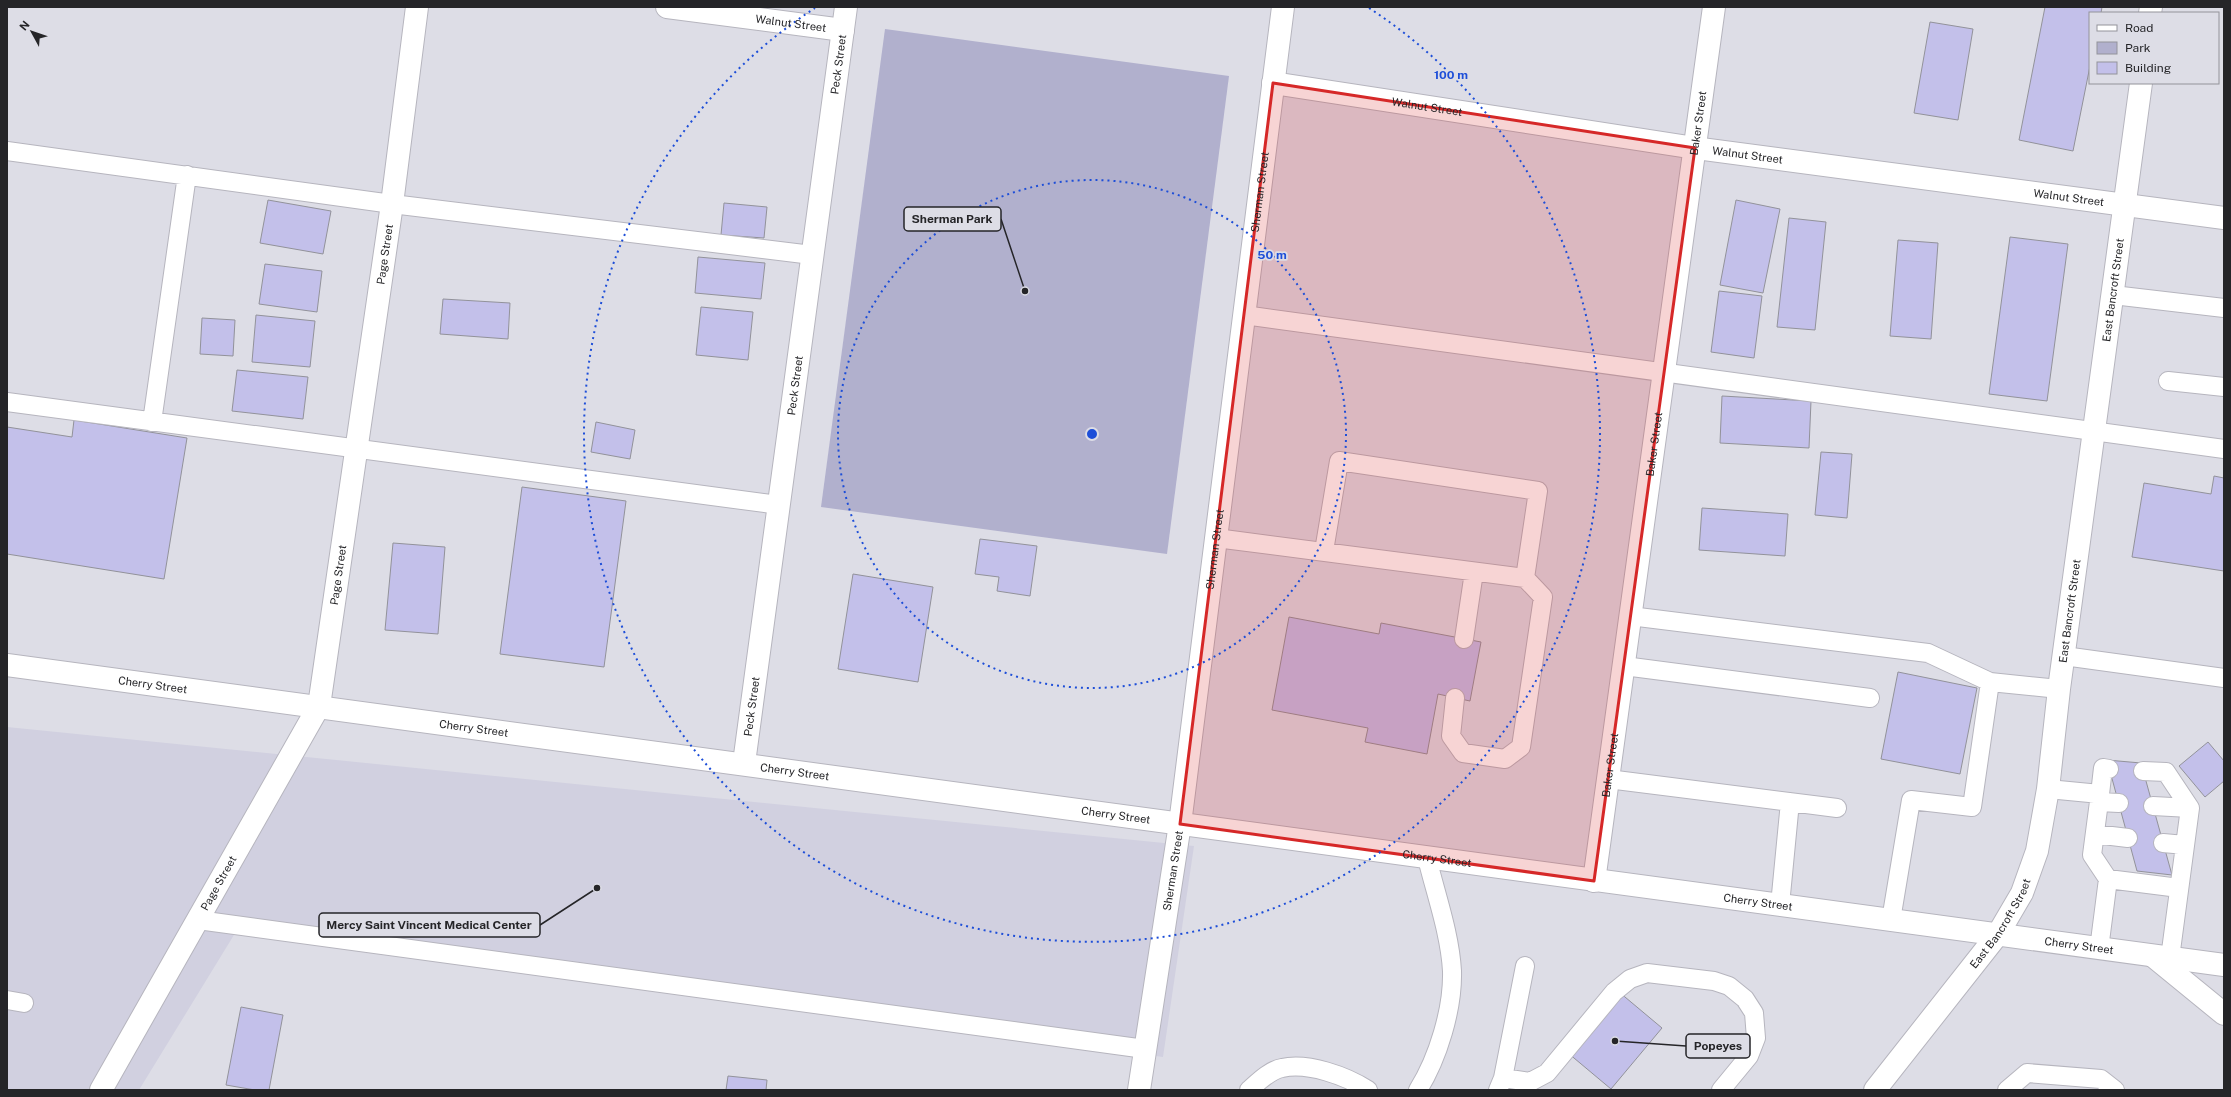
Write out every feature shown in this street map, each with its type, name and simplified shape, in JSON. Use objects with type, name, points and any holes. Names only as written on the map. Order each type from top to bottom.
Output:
[{"type":"street","name":"Page Street","points":[[101,1090],[320,706],[392,204],[417,7]]},
{"type":"street","name":"Walnut Street","points":[[668,7],[843,30]]},
{"type":"street","name":"Peck Street","points":[[744,763],[846,7]]},
{"type":"street","name":"Sherman Street","points":[[1139,1090],[1180,824],[1283,7]]},
{"type":"street","name":"Baker Street","points":[[1594,881],[1714,7]]},
{"type":"street","name":"Walnut Street","points":[[1273,83],[1695,148],[2224,218]]},
{"type":"street","name":"East Bancroft Street","points":[[1875,1090],[1998,934],[2022,893],[2037,851],[2048,789],[2059,690],[2141,84]]},
{"type":"street","name":"Cherry Street","points":[[7,665],[744,763],[1594,881],[2224,965]]},
{"type":"street","points":[[2161,957],[2224,1014]]},
{"type":"lane","points":[[7,151],[392,204],[812,255]]},
{"type":"lane","points":[[152,422],[186,175]]},
{"type":"lane","points":[[2112,295],[2224,308]]},
{"type":"lane","points":[[1244,315],[2224,449]]},
{"type":"lane","points":[[2168,380],[2224,387]]},
{"type":"lane","points":[[7,402],[779,505]]},
{"type":"lane","points":[[1324,551],[1339,461],[1538,491],[1525,578]]},
{"type":"lane","points":[[1216,538],[1525,578],[1543,597],[1521,747],[1506,759],[1463,753],[1451,736],[1455,698]]},
{"type":"lane","points":[[1464,639],[1474,572]]},
{"type":"lane","points":[[1630,616],[1928,653],[1990,682],[2059,690]]},
{"type":"lane","points":[[2064,656],[2224,678]]},
{"type":"lane","points":[[1624,666],[1870,698]]},
{"type":"lane","points":[[1891,920],[1911,800],[1972,807],[1990,682]]},
{"type":"lane","points":[[2099,949],[2108,879],[2092,855],[2103,768],[2109,769]]},
{"type":"lane","points":[[2143,771],[2166,772],[2190,808],[2179,888],[2161,957]]},
{"type":"lane","points":[[1608,779],[1837,808]]},
{"type":"lane","points":[[2048,789],[2099,798],[2119,804]]},
{"type":"lane","points":[[1780,906],[1790,802]]},
{"type":"lane","points":[[2153,806],[2190,808]]},
{"type":"lane","points":[[2095,834],[2128,838]]},
{"type":"lane","points":[[2163,842],[2185,845]]},
{"type":"lane","points":[[1418,1090],[1426,1077],[1448,1018],[1452,972],[1446,936],[1427,858]]},
{"type":"lane","points":[[2108,879],[2179,888]]},
{"type":"lane","points":[[198,920],[1145,1049]]},
{"type":"lane","points":[[1525,966],[1501,1084],[1530,1082],[1547,1073],[1614,992],[1630,979],[1647,973],[1714,981],[1729,986],[1745,999],[1754,1014],[1756,1038],[1749,1056],[1722,1090]]},
{"type":"lane","points":[[1249,1090],[1264,1077],[1282,1068],[1316,1068],[1347,1086],[1368,1090]]},
{"type":"lane","points":[[2007,1090],[2028,1074],[2101,1079],[2115,1090]]},
{"type":"highlighted area","points":[[1273,83],[1695,148],[1594,881],[1180,824]]},
{"type":"shaded area","points":[[7,727],[1194,846],[1163,1057],[237,930],[139,1090],[7,1090]]},
{"type":"green space","points":[[885,29],[1229,76],[1167,554],[821,507]]},
{"type":"building","points":[[2045,7],[2102,7],[2101,12],[2089,12],[2089,71],[2073,151],[2019,140]]},
{"type":"building","points":[[1930,22],[1973,29],[1958,120],[1914,113]]},
{"type":"building","points":[[268,200],[331,211],[323,254],[260,243]]},
{"type":"building","points":[[1736,200],[1780,209],[1763,293],[1720,285]]},
{"type":"building","points":[[724,203],[767,207],[764,238],[721,235]]},
{"type":"building","points":[[1789,218],[1826,222],[1815,330],[1777,327]]},
{"type":"building","points":[[2010,237],[2068,244],[2047,401],[1989,394]]},
{"type":"building","points":[[1898,240],[1938,243],[1931,339],[1890,336]]},
{"type":"building","points":[[698,257],[765,263],[761,299],[695,293]]},
{"type":"building","points":[[265,264],[322,271],[317,312],[259,304]]},
{"type":"building","points":[[1719,291],[1762,296],[1754,358],[1711,352]]},
{"type":"building","points":[[443,299],[510,303],[508,339],[440,334]]},
{"type":"building","points":[[701,307],[753,312],[748,360],[696,355]]},
{"type":"building","points":[[256,315],[315,321],[310,367],[252,362]]},
{"type":"building","points":[[202,318],[235,320],[233,356],[200,354]]},
{"type":"building","points":[[237,370],[308,377],[303,419],[232,411]]},
{"type":"building","points":[[1722,396],[1811,401],[1809,448],[1720,443]]},
{"type":"building","points":[[74,420],[187,438],[164,579],[7,554],[7,427],[72,437]]},
{"type":"building","points":[[596,422],[635,430],[630,459],[591,452]]},
{"type":"building","points":[[1821,452],[1852,454],[1847,518],[1815,515]]},
{"type":"building","points":[[2214,476],[2224,478],[2224,571],[2132,557],[2144,483],[2211,494]]},
{"type":"building","points":[[522,487],[626,501],[604,667],[500,654]]},
{"type":"building","points":[[1702,508],[1788,514],[1785,556],[1699,550]]},
{"type":"building","points":[[980,539],[1037,546],[1030,596],[997,591],[999,577],[975,574]]},
{"type":"building","points":[[393,543],[445,547],[438,634],[385,630]]},
{"type":"building","points":[[853,574],[933,587],[918,682],[838,669]]},
{"type":"building","points":[[1289,617],[1379,634],[1381,623],[1481,642],[1470,701],[1438,694],[1427,754],[1365,742],[1368,728],[1272,710]]},
{"type":"building","points":[[1898,672],[1977,688],[1960,774],[1881,759]]},
{"type":"building","points":[[2208,742],[2224,761],[2224,781],[2205,797],[2179,766]]},
{"type":"building","points":[[2107,760],[2141,763],[2172,875],[2137,871]]},
{"type":"building","points":[[1619,992],[1662,1028],[1611,1089],[1568,1053]]},
{"type":"building","points":[[241,1007],[283,1015],[269,1090],[255,1090],[226,1085]]},
{"type":"building","points":[[728,1076],[767,1080],[766,1090],[726,1090]]},
{"type":"place","name":"Sherman Park","points":[[1025,291]]},
{"type":"place","name":"Mercy Saint Vincent Medical Center","points":[[597,888]]},
{"type":"place","name":"Popeyes","points":[[1615,1041]]}]
